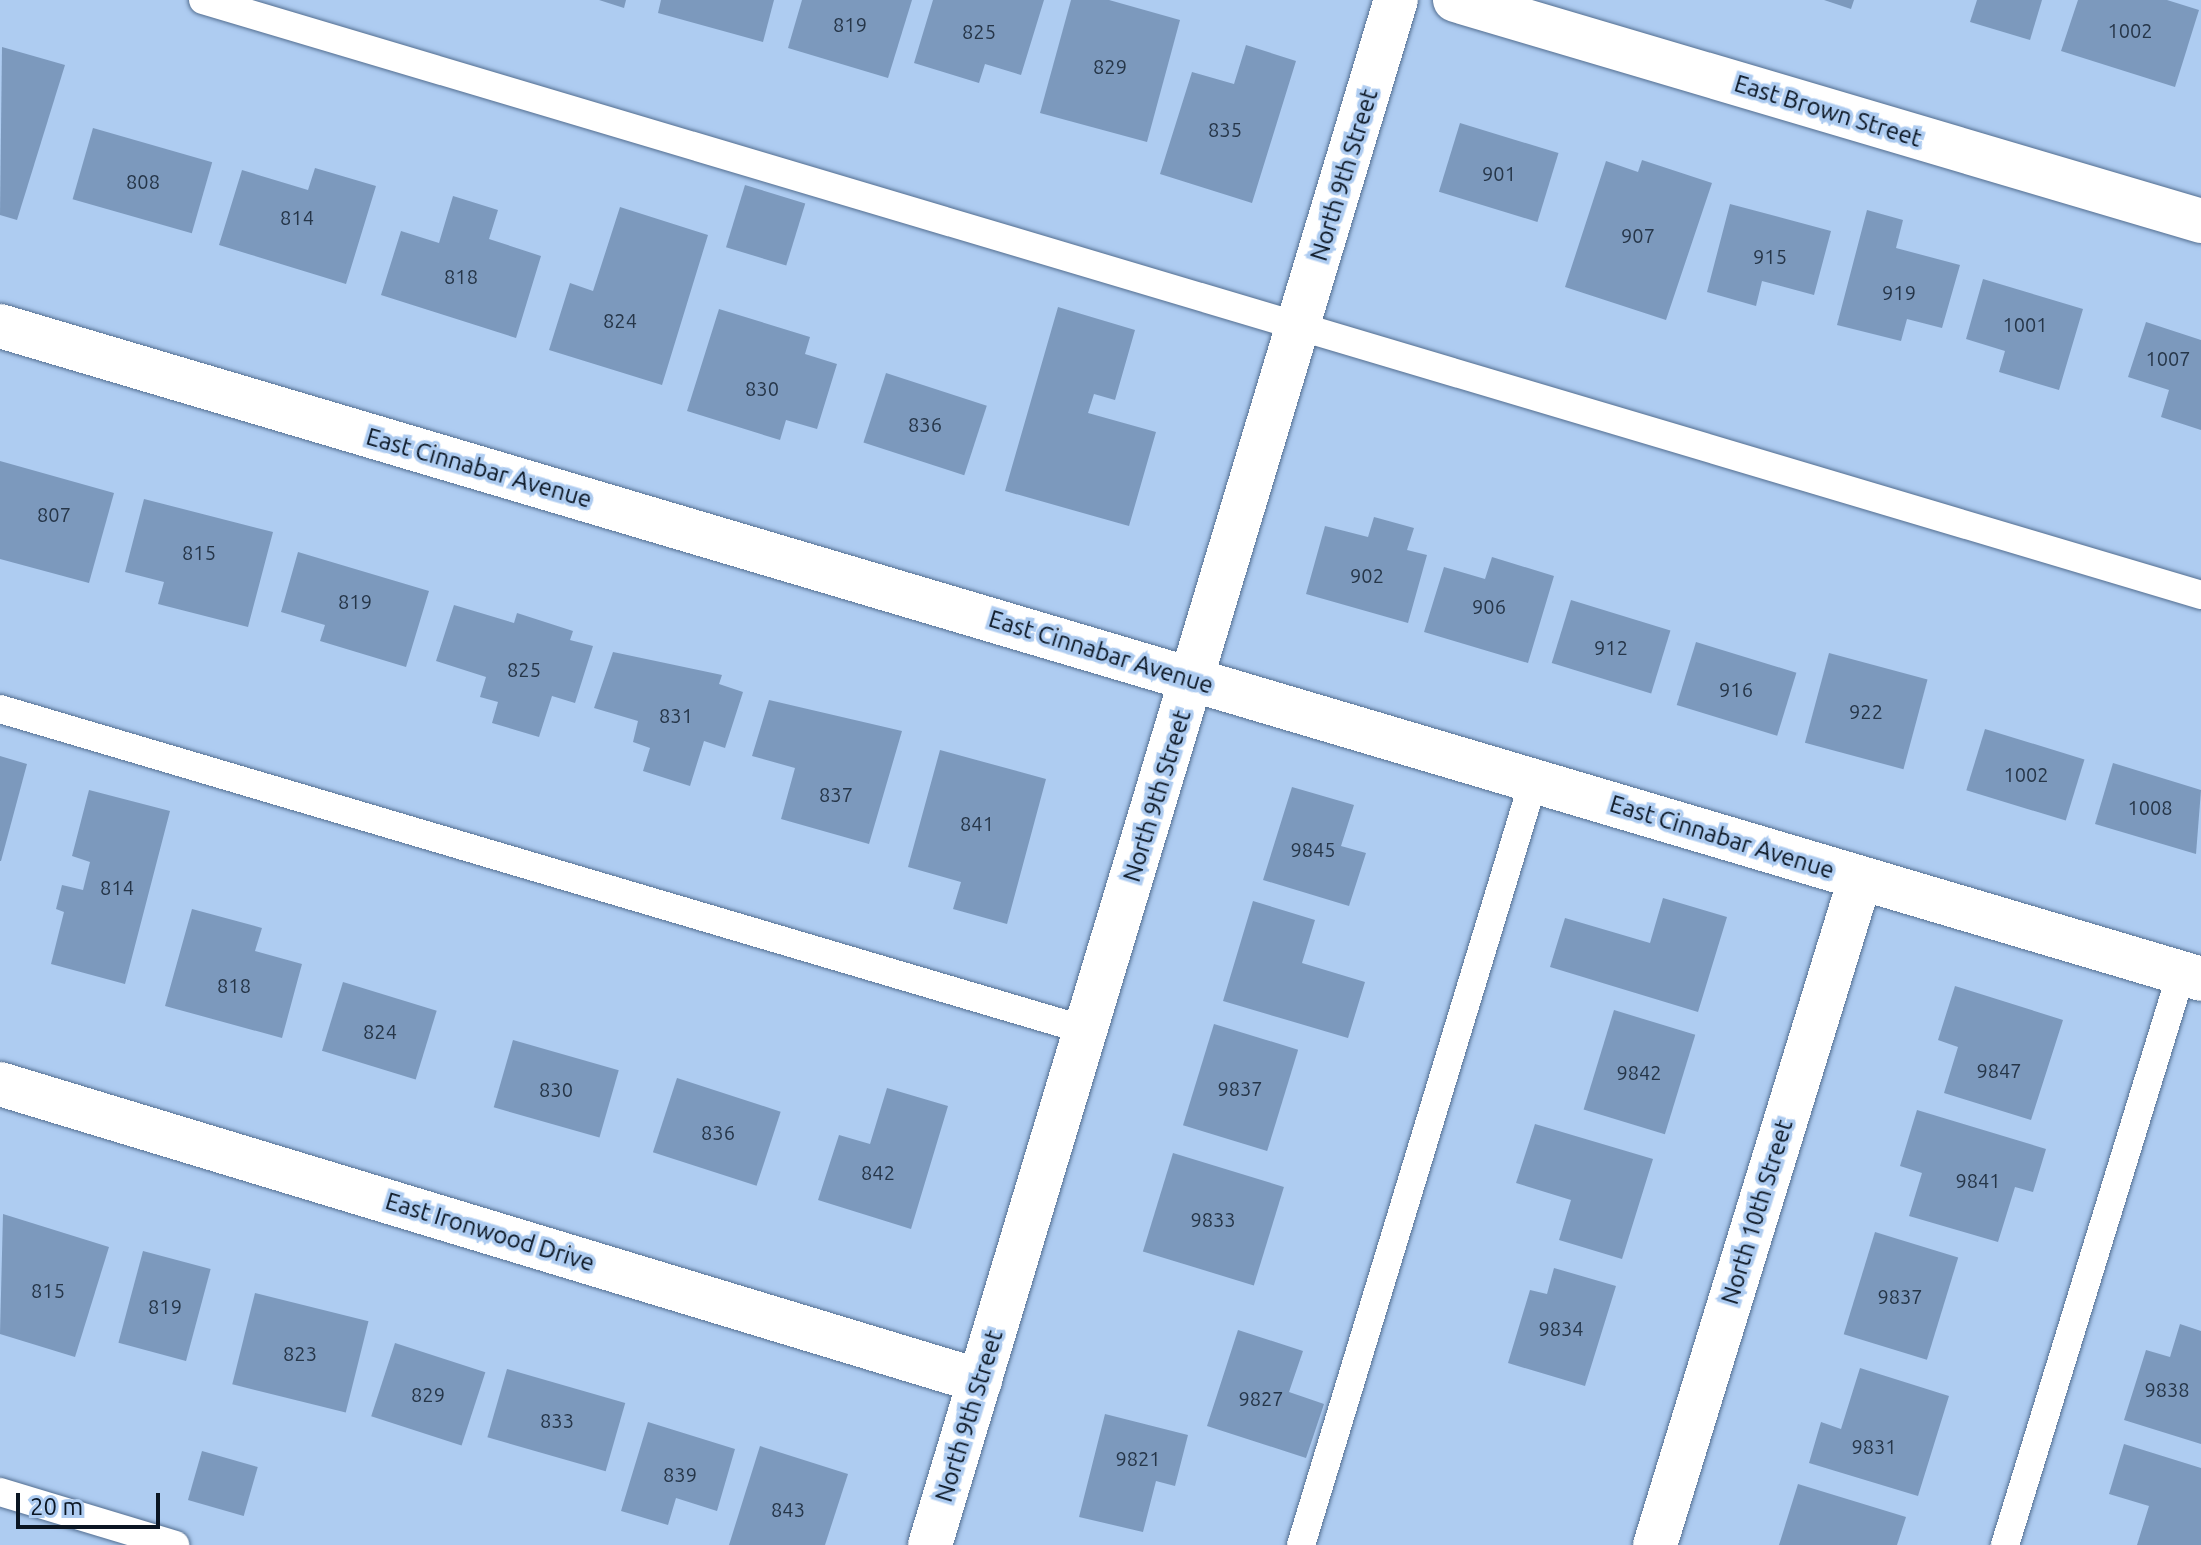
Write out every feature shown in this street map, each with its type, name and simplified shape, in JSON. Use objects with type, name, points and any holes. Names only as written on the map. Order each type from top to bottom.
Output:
[{"type":"street","name":"North 9th Street","points":[[930,1545],[1396,0]]},
{"type":"street","name":"East Brown Street","points":[[1455,0],[2201,221]]},
{"type":"street","name":"East Cinnabar Avenue","points":[[0,326],[2191,976]]},
{"type":"street","name":"North 10th Street","points":[[1655,1545],[1860,879]]},
{"type":"street","name":"East Ironwood Drive","points":[[0,1084],[980,1381]]},
{"type":"lane","points":[[203,0],[2201,595]]},
{"type":"lane","points":[[0,709],[1085,1030]]},
{"type":"lane","points":[[1301,1545],[1534,779]]},
{"type":"lane","points":[[2005,1545],[2191,976]]},
{"type":"lane","points":[[0,1492],[175,1545]]},
{"type":"building","points":[[599,0],[626,0],[624,8]]},
{"type":"building","points":[[661,0],[774,0],[763,42],[658,13]]},
{"type":"building","points":[[802,0],[912,0],[888,78],[788,48]]},
{"type":"building","points":[[933,0],[1044,0],[1021,75],[985,64],[979,83],[914,63]]},
{"type":"building","points":[[1071,0],[1109,0],[1180,20],[1147,142],[1040,113]]},
{"type":"building","points":[[1824,0],[1854,0],[1851,9]]},
{"type":"building","points":[[1977,0],[2042,0],[2030,40],[1970,22]]},
{"type":"building","points":[[2078,0],[2167,0],[2199,10],[2175,87],[2061,51]]},
{"type":"building","points":[[1246,45],[1296,61],[1252,203],[1160,174],[1192,72],[1234,84]]},
{"type":"building","points":[[2,47],[65,65],[17,220],[0,215]]},
{"type":"building","points":[[1460,123],[1558,153],[1537,222],[1439,192]]},
{"type":"building","points":[[93,128],[212,162],[192,233],[73,199]]},
{"type":"building","points":[[1642,160],[1712,183],[1666,320],[1565,287],[1606,161],[1638,172]]},
{"type":"building","points":[[315,168],[376,186],[346,284],[219,245],[242,170],[308,190]]},
{"type":"building","points":[[745,185],[805,203],[786,266],[726,247]]},
{"type":"building","points":[[453,196],[498,210],[489,239],[541,256],[516,338],[381,295],[401,231],[439,243]]},
{"type":"building","points":[[1730,204],[1831,231],[1814,295],[1762,281],[1756,306],[1707,292]]},
{"type":"building","points":[[620,207],[708,235],[662,385],[549,350],[570,283],[593,291]]},
{"type":"building","points":[[1867,210],[1903,220],[1896,248],[1960,265],[1942,328],[1907,319],[1901,341],[1837,325]]},
{"type":"building","points":[[1983,279],[2083,309],[2059,390],[1999,372],[2005,351],[1966,339]]},
{"type":"building","points":[[1058,307],[1135,330],[1115,400],[1094,394],[1088,413],[1156,432],[1129,526],[1005,491]]},
{"type":"building","points":[[719,309],[810,337],[805,354],[837,364],[817,429],[786,420],[780,440],[687,411]]},
{"type":"building","points":[[2146,322],[2201,340],[2201,430],[2161,417],[2169,390],[2128,377]]},
{"type":"building","points":[[886,373],[987,406],[964,475],[863,442]]},
{"type":"building","points":[[0,461],[114,493],[89,583],[0,559]]},
{"type":"building","points":[[144,499],[273,532],[248,627],[158,604],[164,582],[125,572]]},
{"type":"building","points":[[1374,517],[1414,528],[1407,550],[1427,555],[1408,623],[1306,594],[1325,526],[1368,537]]},
{"type":"building","points":[[298,552],[429,591],[406,667],[320,641],[325,625],[281,612]]},
{"type":"building","points":[[1492,557],[1554,576],[1528,663],[1424,632],[1444,567],[1485,579]]},
{"type":"building","points":[[1571,600],[1670,630],[1651,694],[1552,663]]},
{"type":"building","points":[[454,605],[514,623],[517,613],[573,631],[570,640],[593,646],[575,703],[552,696],[539,737],[492,723],[498,702],[480,697],[486,677],[436,661]]},
{"type":"building","points":[[1696,642],[1796,673],[1777,736],[1677,705]]},
{"type":"building","points":[[613,652],[722,675],[719,684],[743,692],[725,748],[704,741],[690,786],[643,771],[650,748],[633,742],[638,721],[594,708]]},
{"type":"building","points":[[1829,653],[1928,679],[1903,769],[1805,743]]},
{"type":"building","points":[[769,700],[902,731],[869,844],[781,819],[795,768],[752,756]]},
{"type":"building","points":[[1985,729],[2084,759],[2066,821],[1966,790]]},
{"type":"building","points":[[940,750],[1046,779],[1007,924],[953,909],[961,882],[908,867]]},
{"type":"building","points":[[0,756],[27,764],[1,861],[0,861]]},
{"type":"building","points":[[2113,763],[2201,790],[2196,854],[2095,824]]},
{"type":"building","points":[[1292,787],[1354,805],[1341,846],[1366,853],[1349,906],[1263,880]]},
{"type":"building","points":[[89,790],[170,811],[125,984],[51,964],[64,912],[56,909],[62,885],[83,890],[90,862],[72,856]]},
{"type":"building","points":[[1663,898],[1727,917],[1698,1012],[1550,967],[1565,918],[1650,943]]},
{"type":"building","points":[[1253,901],[1315,920],[1302,963],[1365,982],[1348,1038],[1223,1001]]},
{"type":"building","points":[[192,909],[262,928],[255,951],[302,964],[282,1038],[165,1006]]},
{"type":"building","points":[[343,982],[437,1011],[416,1080],[322,1051]]},
{"type":"building","points":[[1955,986],[2063,1020],[2031,1120],[1944,1093],[1958,1047],[1938,1040]]},
{"type":"building","points":[[1614,1010],[1695,1035],[1665,1134],[1584,1109]]},
{"type":"building","points":[[1214,1024],[1298,1050],[1267,1151],[1183,1125]]},
{"type":"building","points":[[513,1040],[619,1070],[599,1138],[494,1107]]},
{"type":"building","points":[[677,1078],[781,1112],[757,1186],[653,1152]]},
{"type":"building","points":[[887,1088],[948,1106],[911,1229],[818,1200],[839,1135],[870,1144]]},
{"type":"building","points":[[1917,1110],[2046,1149],[2033,1192],[2015,1187],[1998,1242],[1909,1216],[1922,1173],[1900,1166]]},
{"type":"building","points":[[1535,1124],[1653,1159],[1622,1259],[1559,1240],[1571,1200],[1516,1183]]},
{"type":"building","points":[[1173,1153],[1284,1187],[1254,1285],[1143,1251]]},
{"type":"building","points":[[3,1214],[109,1247],[75,1357],[0,1334]]},
{"type":"building","points":[[1875,1232],[1958,1257],[1927,1360],[1844,1334]]},
{"type":"building","points":[[143,1251],[211,1269],[186,1361],[118,1343]]},
{"type":"building","points":[[1554,1268],[1616,1286],[1585,1386],[1508,1363],[1530,1290],[1547,1294]]},
{"type":"building","points":[[255,1293],[369,1321],[346,1413],[232,1384]]},
{"type":"building","points":[[2180,1324],[2201,1331],[2201,1444],[2124,1420],[2146,1350],[2170,1357]]},
{"type":"building","points":[[1238,1330],[1303,1351],[1289,1392],[1324,1404],[1306,1458],[1207,1426]]},
{"type":"building","points":[[395,1343],[485,1372],[462,1446],[371,1416]]},
{"type":"building","points":[[1860,1368],[1949,1396],[1918,1496],[1809,1463],[1821,1422],[1841,1429]]},
{"type":"building","points":[[507,1369],[625,1403],[606,1471],[487,1437]]},
{"type":"building","points":[[1105,1414],[1188,1435],[1175,1486],[1156,1481],[1143,1532],[1079,1517]]},
{"type":"building","points":[[648,1422],[735,1449],[717,1511],[676,1498],[668,1525],[621,1511]]},
{"type":"building","points":[[2124,1444],[2201,1468],[2201,1545],[2137,1545],[2149,1506],[2109,1494]]},
{"type":"building","points":[[760,1446],[848,1474],[825,1545],[729,1545]]},
{"type":"building","points":[[202,1451],[258,1467],[244,1516],[188,1500]]},
{"type":"building","points":[[1798,1484],[1906,1517],[1897,1545],[1779,1545]]}]
